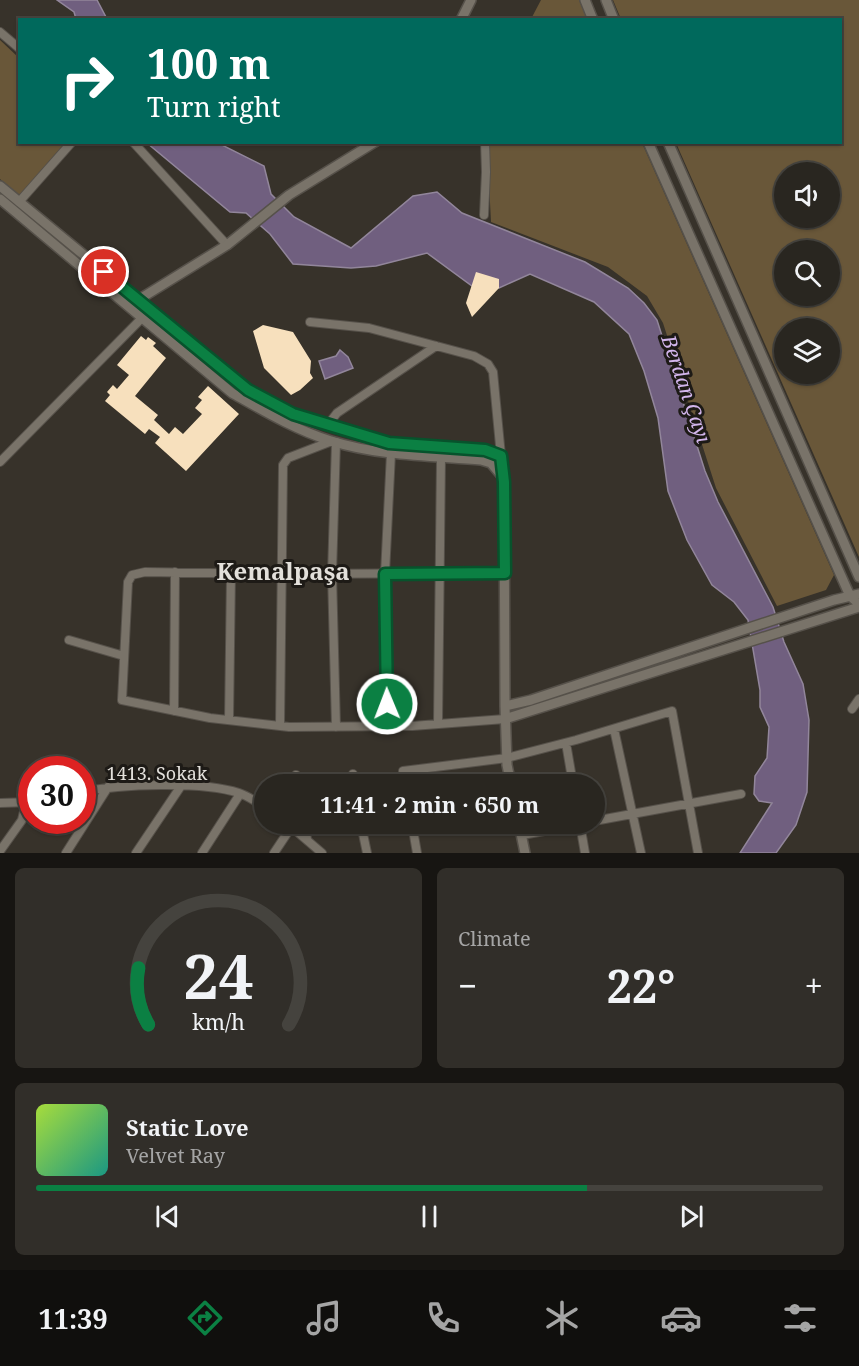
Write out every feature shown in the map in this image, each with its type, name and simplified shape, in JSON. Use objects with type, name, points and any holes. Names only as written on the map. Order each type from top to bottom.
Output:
[{"type":"street","points":[[462,18],[471,0]]},
{"type":"street","points":[[585,0],[592,18]]},
{"type":"street","points":[[606,0],[613,18]]},
{"type":"street","points":[[0,32],[18,47]]},
{"type":"street","points":[[19,202],[70,144]]},
{"type":"street","points":[[135,144],[227,245]]},
{"type":"street","points":[[138,300],[227,245],[289,195],[372,144]]},
{"type":"street","points":[[483,215],[485,144]]},
{"type":"street","points":[[505,573],[146,572],[132,575],[128,582],[122,700],[174,711],[280,726],[387,726],[505,719],[859,606],[649,144]]},
{"type":"street","points":[[669,144],[859,577]]},
{"type":"street","points":[[0,186],[248,390],[293,414],[389,443],[485,450],[501,456]]},
{"type":"street","points":[[0,199],[232,393],[274,417],[334,442],[366,450],[481,460],[491,464],[502,476]]},
{"type":"street","points":[[0,462],[141,319]]},
{"type":"street","points":[[310,322],[369,328],[474,356],[488,364],[495,381],[504,482],[505,719],[509,774]]},
{"type":"street","points":[[327,426],[337,412],[436,346]]},
{"type":"street","points":[[334,442],[332,574],[336,727]]},
{"type":"street","points":[[280,726],[283,465],[288,458],[334,442]]},
{"type":"street","points":[[387,726],[385,574],[391,453]]},
{"type":"street","points":[[438,724],[441,457]]},
{"type":"street","points":[[174,711],[175,572]]},
{"type":"street","points":[[229,720],[231,573]]},
{"type":"street","points":[[505,706],[531,700],[854,595]]},
{"type":"street","points":[[69,640],[124,656]]},
{"type":"street","points":[[852,709],[859,699]]},
{"type":"street","points":[[403,774],[403,771],[507,758],[672,711],[698,853]]},
{"type":"street","points":[[614,729],[641,853]]},
{"type":"street","points":[[566,743],[571,774]]},
{"type":"street","points":[[137,853],[181,786]]},
{"type":"street","name":"1413. Sokak","points":[[96,790],[181,786],[223,790],[240,794],[254,801]]},
{"type":"street","points":[[66,853],[108,788]]},
{"type":"street","points":[[202,853],[240,794]]},
{"type":"street","points":[[605,820],[741,794]]},
{"type":"street","points":[[0,803],[18,802]]},
{"type":"street","points":[[0,851],[18,826]]},
{"type":"street","points":[[274,853],[285,834]]},
{"type":"street","points":[[301,834],[322,853]]},
{"type":"street","points":[[306,834],[307,839]]},
{"type":"street","points":[[363,834],[367,853]]},
{"type":"street","points":[[413,834],[417,853]]},
{"type":"street","points":[[525,853],[522,835],[527,834]]},
{"type":"street","points":[[582,834],[585,853]]},
{"type":"shaded area","points":[[57,0],[97,0],[106,18],[76,18],[74,12]]},
{"type":"shaded area","points":[[541,0],[579,0],[587,18],[532,18]]},
{"type":"shaded area","points":[[613,0],[859,0],[859,557],[783,384],[840,384],[840,318],[774,318],[774,365],[676,144],[842,144],[842,18],[621,18]]},
{"type":"shaded area","points":[[0,40],[18,57],[18,144],[64,144],[19,196],[0,179]]},
{"type":"shaded area","points":[[148,144],[220,144],[264,166],[271,194],[294,217],[351,248],[413,196],[437,192],[462,213],[585,262],[628,288],[644,303],[657,320],[705,471],[718,502],[773,607],[784,642],[803,684],[809,720],[807,792],[796,825],[776,853],[740,853],[772,803],[759,801],[754,794],[755,776],[767,758],[769,727],[760,707],[760,690],[748,620],[734,602],[712,585],[687,540],[668,491],[658,418],[644,371],[629,334],[594,302],[530,274],[499,288],[472,286],[427,253],[376,266],[351,268],[293,264],[270,234],[246,213],[230,212]]},
{"type":"shaded area","points":[[487,144],[642,144],[834,575],[826,590],[777,606],[716,488],[663,323],[647,296],[608,267],[491,222]]},
{"type":"shaded area","points":[[340,350],[348,357],[353,368],[325,379],[319,361],[336,356]]},
{"type":"building","points":[[476,272],[499,279],[499,288],[472,317],[466,303]]},
{"type":"building","points":[[263,325],[293,332],[311,361],[310,373],[313,378],[291,395],[264,368],[253,331]]},
{"type":"building","points":[[141,336],[146,340],[148,337],[156,343],[153,346],[166,358],[135,396],[158,415],[154,420],[169,434],[175,427],[183,434],[202,414],[195,408],[202,400],[198,397],[208,386],[239,414],[186,471],[155,443],[160,437],[149,429],[145,434],[105,401],[110,395],[107,392],[113,385],[117,389],[129,375],[117,365]]},
{"type":"district","name":"Kemalpaşa","points":[[283,572]]},
{"type":"route","points":[[104,272],[248,390],[293,414],[389,443],[485,450],[501,456],[504,482],[505,573],[385,574],[387,704]]},
{"type":"water label","name":"Berdan Çayı","points":[[686,389]]}]
